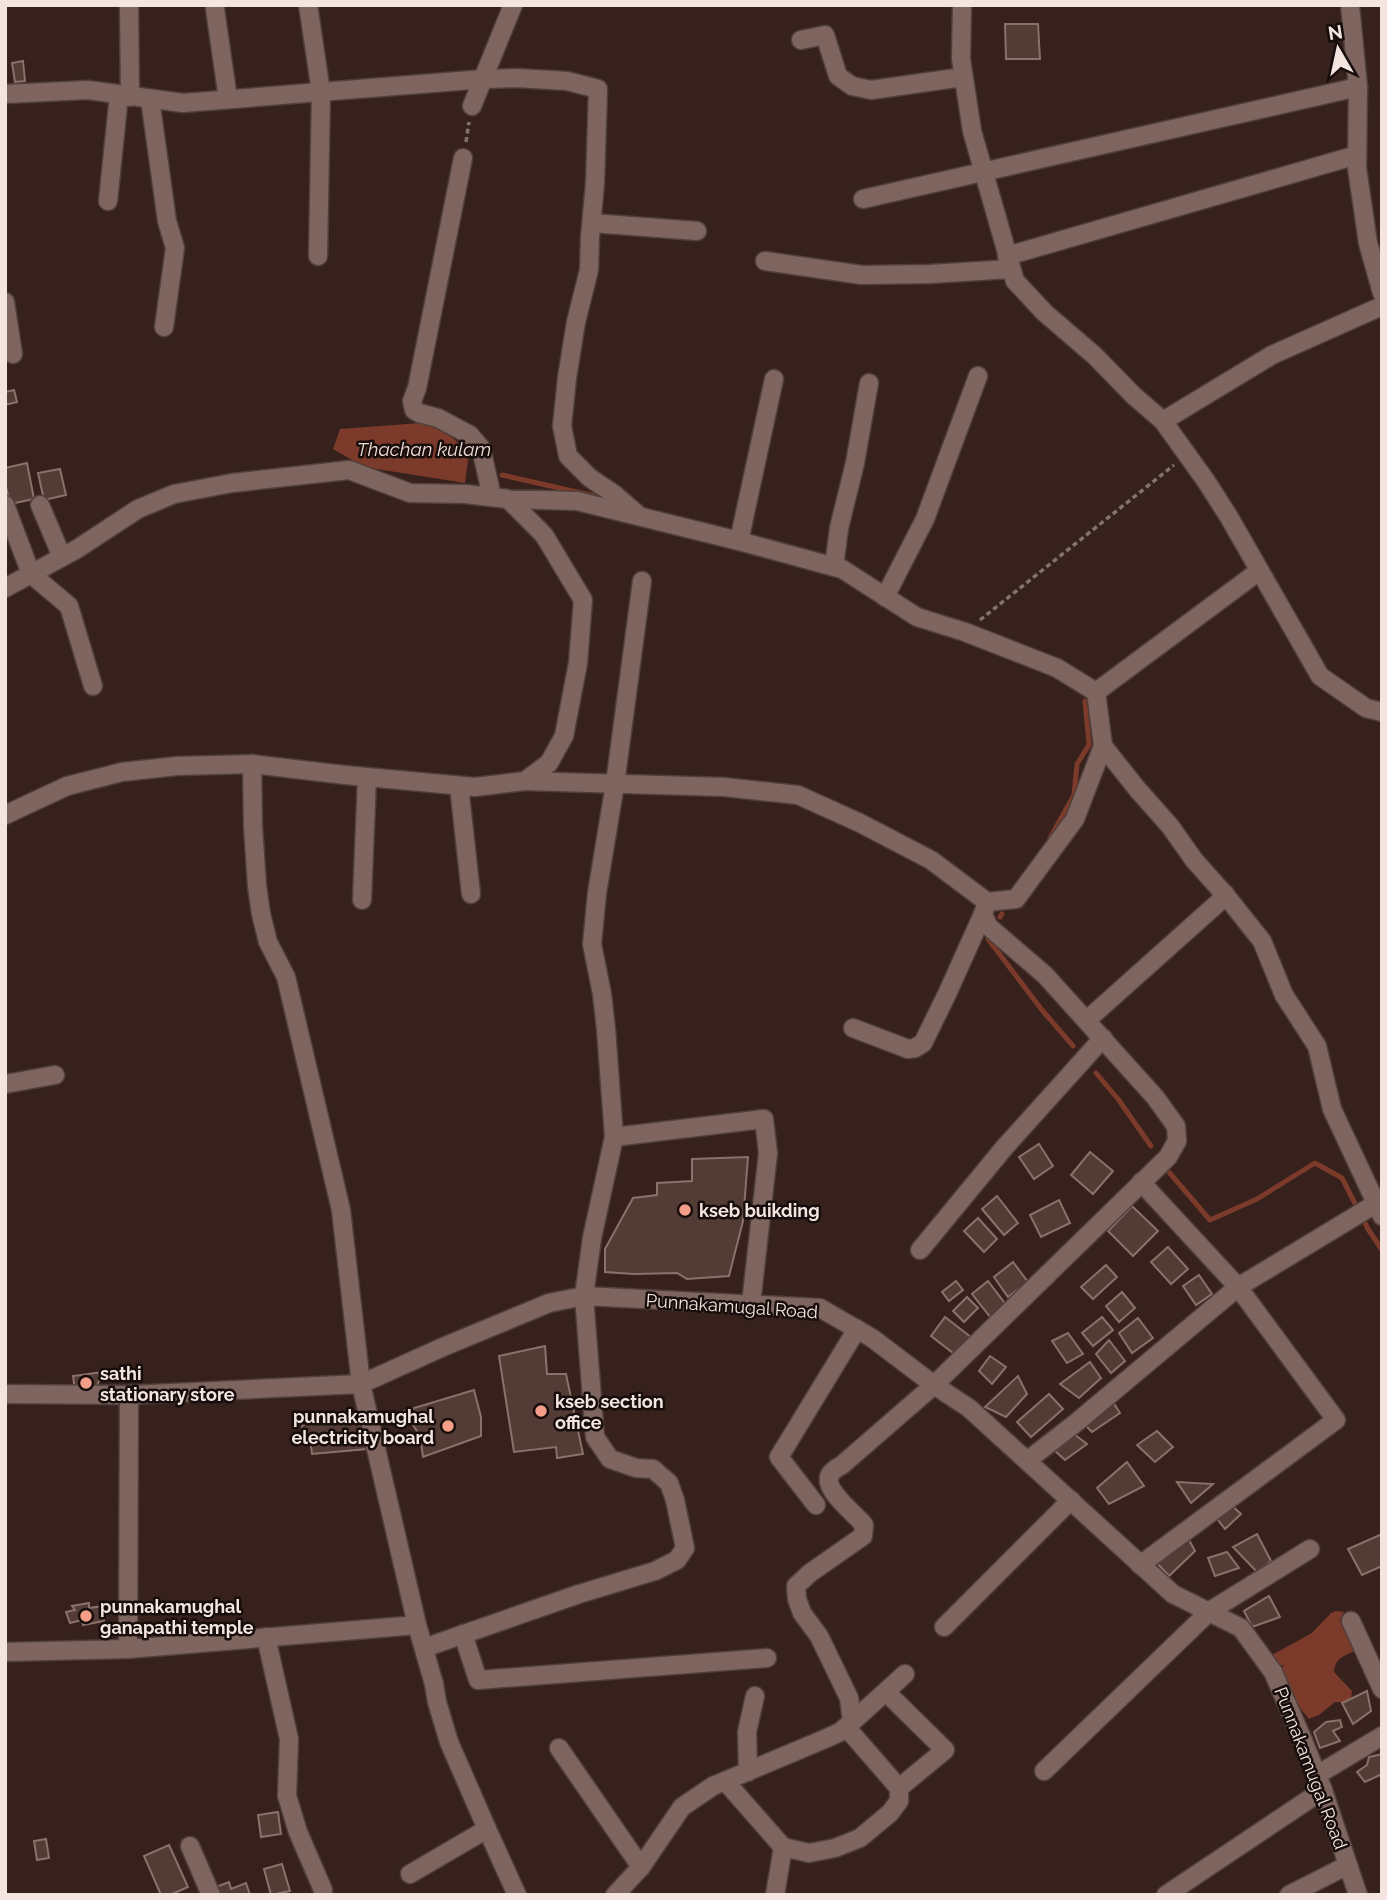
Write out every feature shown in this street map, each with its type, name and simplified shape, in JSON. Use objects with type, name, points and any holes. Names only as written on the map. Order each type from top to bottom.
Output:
[{"type":"street","points":[[108,201],[124,96],[129,5]]},
{"type":"street","points":[[308,5],[321,92],[318,256]]},
{"type":"street","points":[[472,106],[513,5]]},
{"type":"street","points":[[962,5],[961,59],[972,131],[1015,281],[1045,313],[1163,421],[1229,517],[1320,676],[1366,708],[1382,712]]},
{"type":"street","points":[[1350,5],[1358,87],[1357,168],[1368,243],[1382,293]]},
{"type":"street","points":[[215,9],[228,99]]},
{"type":"street","points":[[801,40],[825,35],[838,76],[852,86],[871,90],[963,77]]},
{"type":"street","points":[[5,94],[88,90],[183,103],[517,78],[567,81],[598,89],[596,183],[589,270],[576,322],[562,426],[568,456],[590,478],[642,518]]},
{"type":"street","points":[[863,199],[1358,87]]},
{"type":"street","points":[[150,99],[167,221],[175,248],[164,327]]},
{"type":"street","points":[[765,261],[862,275],[929,274],[1009,263],[1357,155]]},
{"type":"street","points":[[463,158],[412,401],[414,410],[419,414],[438,418],[470,435],[481,448],[500,498],[544,536],[583,600],[578,663],[564,736],[549,763],[524,781]]},
{"type":"street","points":[[592,223],[697,231]]},
{"type":"street","points":[[5,302],[13,354]]},
{"type":"street","points":[[1163,421],[1272,355],[1382,306]]},
{"type":"street","points":[[885,597],[925,519],[978,376]]},
{"type":"street","points":[[739,541],[774,379]]},
{"type":"street","points":[[834,567],[839,528],[870,383]]},
{"type":"street","points":[[5,588],[62,557],[138,509],[174,494],[349,470],[410,493],[577,501],[842,569],[917,617],[965,632],[1057,668],[1096,692]]},
{"type":"street","points":[[5,505],[31,574],[69,606],[93,686]]},
{"type":"street","points":[[40,505],[62,557]]},
{"type":"street","points":[[1096,692],[1259,571]]},
{"type":"street","points":[[424,1648],[655,1570],[677,1560],[685,1548],[669,1483],[653,1469],[636,1468],[610,1459],[595,1437],[584,1296],[592,1238],[614,1138],[606,1029],[592,944],[642,581]]},
{"type":"street","points":[[853,1028],[908,1049],[923,1043],[985,908],[1016,899],[1075,819],[1102,746],[1096,692]]},
{"type":"street","points":[[1028,1460],[1238,1287],[1380,1207],[1332,1109],[1317,1046],[1284,995],[1262,941],[1102,746]]},
{"type":"street","points":[[252,764],[253,826],[261,914],[268,942],[286,977],[341,1210],[361,1384],[417,1625],[449,1742],[517,1895]]},
{"type":"street","points":[[5,815],[67,786],[122,772],[177,766],[252,764],[367,778],[475,787],[524,781],[724,788],[798,795],[931,860],[985,908],[988,926],[1045,975],[1155,1097],[1176,1126],[1177,1141],[1168,1157],[934,1385],[832,1472],[828,1480],[830,1490],[864,1525],[863,1536],[796,1586],[797,1599],[802,1613],[819,1636],[849,1698],[849,1725],[899,1788],[900,1801],[890,1814],[860,1838],[835,1848],[810,1853],[783,1847],[724,1781]]},
{"type":"street","points":[[362,900],[367,778]]},
{"type":"street","points":[[459,786],[471,894]]},
{"type":"street","points":[[1087,1020],[1225,894]]},
{"type":"street","points":[[920,1250],[1004,1148],[1103,1038]]},
{"type":"street","points":[[5,1084],[55,1075]]},
{"type":"street","points":[[614,1138],[764,1119],[768,1153],[751,1304]]},
{"type":"street","points":[[1140,1565],[1336,1420],[1238,1287],[1141,1182]]},
{"type":"street","name":"Punnakamugal Road","points":[[5,1394],[129,1395],[361,1384],[549,1304],[584,1296],[820,1308],[872,1338],[969,1408],[1173,1594],[1241,1628],[1273,1672],[1320,1783],[1359,1895]]},
{"type":"street","points":[[816,1505],[779,1457],[857,1329]]},
{"type":"street","points":[[128,1649],[129,1395]]},
{"type":"street","points":[[944,1627],[1070,1500]]},
{"type":"street","points":[[1044,1771],[1210,1611],[1310,1549]]},
{"type":"street","points":[[1351,1621],[1382,1689]]},
{"type":"street","points":[[5,1652],[128,1649],[417,1625]]},
{"type":"street","points":[[463,1634],[478,1680],[767,1658]]},
{"type":"street","points":[[266,1637],[289,1739],[287,1796],[298,1832],[323,1890]]},
{"type":"street","points":[[615,1895],[641,1867],[682,1807],[712,1786],[827,1738],[849,1725],[905,1674]]},
{"type":"street","points":[[886,1692],[945,1750],[899,1788]]},
{"type":"street","points":[[748,1772],[747,1732],[755,1696]]},
{"type":"street","points":[[1166,1895],[1382,1736]]},
{"type":"street","points":[[559,1748],[641,1867]]},
{"type":"street","points":[[410,1874],[486,1829]]},
{"type":"street","points":[[190,1846],[211,1895]]},
{"type":"street","points":[[775,1895],[783,1847]]},
{"type":"street","points":[[1289,1895],[1348,1865]]},
{"type":"path","points":[[463,158],[472,106]]},
{"type":"path","points":[[965,632],[1188,454]]},
{"type":"water","name":"Thachan kulam","points":[[434,422],[469,452],[465,483],[364,467],[333,449],[340,429]]},
{"type":"water","points":[[1336,1611],[1344,1612],[1340,1620],[1357,1650],[1339,1660],[1334,1672],[1352,1691],[1351,1699],[1335,1702],[1319,1715],[1309,1719],[1289,1700],[1277,1672],[1284,1666],[1274,1662],[1270,1656],[1312,1633]]},
{"type":"building","points":[[1005,24],[1038,24],[1040,59],[1006,59]]},
{"type":"building","points":[[23,61],[25,81],[15,82],[12,63]]},
{"type":"building","points":[[14,390],[17,402],[5,405],[5,392]]},
{"type":"building","points":[[27,463],[34,499],[10,504],[5,468]]},
{"type":"building","points":[[60,469],[66,495],[44,500],[38,473]]},
{"type":"building","points":[[1039,1144],[1053,1166],[1034,1179],[1019,1157]]},
{"type":"building","points":[[1090,1152],[1113,1171],[1093,1194],[1071,1175]]},
{"type":"building","name":"kseb buikding","points":[[748,1157],[743,1221],[729,1276],[687,1279],[677,1273],[605,1272],[605,1249],[633,1198],[657,1195],[657,1183],[692,1181],[692,1159]]},
{"type":"building","points":[[997,1196],[1018,1223],[1004,1235],[982,1209]]},
{"type":"building","points":[[1059,1200],[1070,1223],[1041,1237],[1030,1215]]},
{"type":"building","points":[[1132,1206],[1158,1231],[1133,1256],[1108,1231]]},
{"type":"building","points":[[978,1218],[997,1239],[984,1252],[964,1231]]},
{"type":"building","points":[[1168,1247],[1188,1269],[1171,1284],[1151,1262]]},
{"type":"building","points":[[1013,1262],[1028,1282],[1008,1297],[994,1277]]},
{"type":"building","points":[[1106,1265],[1117,1277],[1093,1299],[1081,1287]]},
{"type":"building","points":[[1199,1275],[1212,1294],[1196,1305],[1183,1286]]},
{"type":"building","points":[[956,1281],[963,1290],[949,1301],[942,1292]]},
{"type":"building","points":[[988,1281],[1007,1306],[991,1318],[972,1294]]},
{"type":"building","points":[[1122,1292],[1135,1308],[1119,1322],[1106,1306]]},
{"type":"building","points":[[967,1297],[978,1308],[964,1322],[953,1311]]},
{"type":"building","points":[[945,1317],[972,1338],[957,1356],[931,1336]]},
{"type":"building","points":[[1102,1317],[1113,1330],[1093,1346],[1082,1333]]},
{"type":"building","points":[[1138,1318],[1153,1338],[1132,1353],[1119,1333]]},
{"type":"building","points":[[1068,1333],[1083,1354],[1067,1363],[1052,1341]]},
{"type":"building","points":[[1109,1340],[1125,1361],[1111,1373],[1096,1354]]},
{"type":"building","name":"kseb section office","points":[[545,1346],[547,1374],[566,1374],[583,1454],[557,1458],[556,1447],[514,1452],[499,1356]]},
{"type":"building","points":[[990,1356],[1006,1367],[992,1384],[979,1371]]},
{"type":"building","points":[[1090,1362],[1101,1378],[1079,1398],[1060,1384]]},
{"type":"building","name":"sathi stationary store","points":[[103,1372],[95,1390],[75,1390],[73,1376]]},
{"type":"building","points":[[1018,1376],[1027,1394],[1006,1417],[985,1407]]},
{"type":"building","name":"punnakamughal electricity board","points":[[474,1390],[481,1417],[481,1436],[423,1457],[420,1436],[404,1411]]},
{"type":"building","points":[[1049,1394],[1063,1409],[1031,1437],[1017,1422]]},
{"type":"building","points":[[1111,1399],[1120,1413],[1092,1432],[1083,1423]]},
{"type":"building","points":[[360,1413],[367,1449],[312,1454],[310,1438],[303,1437],[302,1421]]},
{"type":"building","points":[[1157,1431],[1173,1447],[1155,1462],[1137,1445]]},
{"type":"building","points":[[1074,1434],[1087,1444],[1065,1460],[1054,1450]]},
{"type":"building","points":[[1127,1462],[1144,1486],[1109,1504],[1097,1488]]},
{"type":"building","points":[[1177,1482],[1213,1484],[1191,1503]]},
{"type":"building","points":[[1229,1503],[1241,1514],[1225,1529],[1214,1515]]},
{"type":"building","points":[[1257,1534],[1271,1561],[1257,1572],[1233,1547]]},
{"type":"building","points":[[1382,1534],[1382,1566],[1362,1575],[1348,1549]]},
{"type":"building","points":[[1187,1536],[1195,1551],[1169,1576],[1156,1562]]},
{"type":"building","points":[[1227,1552],[1239,1568],[1215,1576],[1208,1558]]},
{"type":"building","points":[[1269,1596],[1280,1617],[1252,1627],[1244,1611]]},
{"type":"building","name":"punnakamughal ganapathi temple","points":[[89,1603],[89,1608],[103,1606],[104,1621],[83,1625],[82,1620],[70,1623],[66,1612],[75,1610],[72,1606]]},
{"type":"building","points":[[1367,1691],[1371,1711],[1353,1724],[1342,1703]]},
{"type":"building","points":[[1340,1720],[1342,1727],[1333,1731],[1340,1741],[1320,1748],[1314,1732],[1326,1722]]},
{"type":"building","points":[[1382,1754],[1382,1774],[1365,1782],[1357,1772],[1367,1765],[1369,1757]]},
{"type":"building","points":[[278,1812],[281,1834],[261,1837],[258,1815]]},
{"type":"building","points":[[46,1839],[49,1858],[37,1860],[34,1841]]},
{"type":"building","points":[[169,1845],[188,1887],[170,1895],[161,1895],[144,1856]]},
{"type":"building","points":[[282,1864],[290,1891],[271,1895],[264,1869]]},
{"type":"building","points":[[229,1882],[231,1889],[246,1883],[250,1895],[212,1895],[210,1889]]},
{"type":"waterway","points":[[502,475],[608,499]]},
{"type":"waterway","points":[[1050,838],[1074,795],[1077,764],[1089,745],[1085,701]]},
{"type":"waterway","points":[[988,939],[1073,1046]]},
{"type":"waterway","points":[[1096,1073],[1151,1146]]},
{"type":"waterway","points":[[1168,1171],[1210,1220],[1257,1199],[1315,1163],[1342,1178],[1382,1250]]},
{"type":"place","name":"kseb buikding","points":[[685,1210]]},
{"type":"place","name":"sathi stationary store","points":[[86,1383]]},
{"type":"place","name":"kseb section office","points":[[541,1411]]},
{"type":"place","name":"punnakamughal electricity board","points":[[448,1426]]},
{"type":"place","name":"punnakamughal ganapathi temple","points":[[86,1616]]}]
